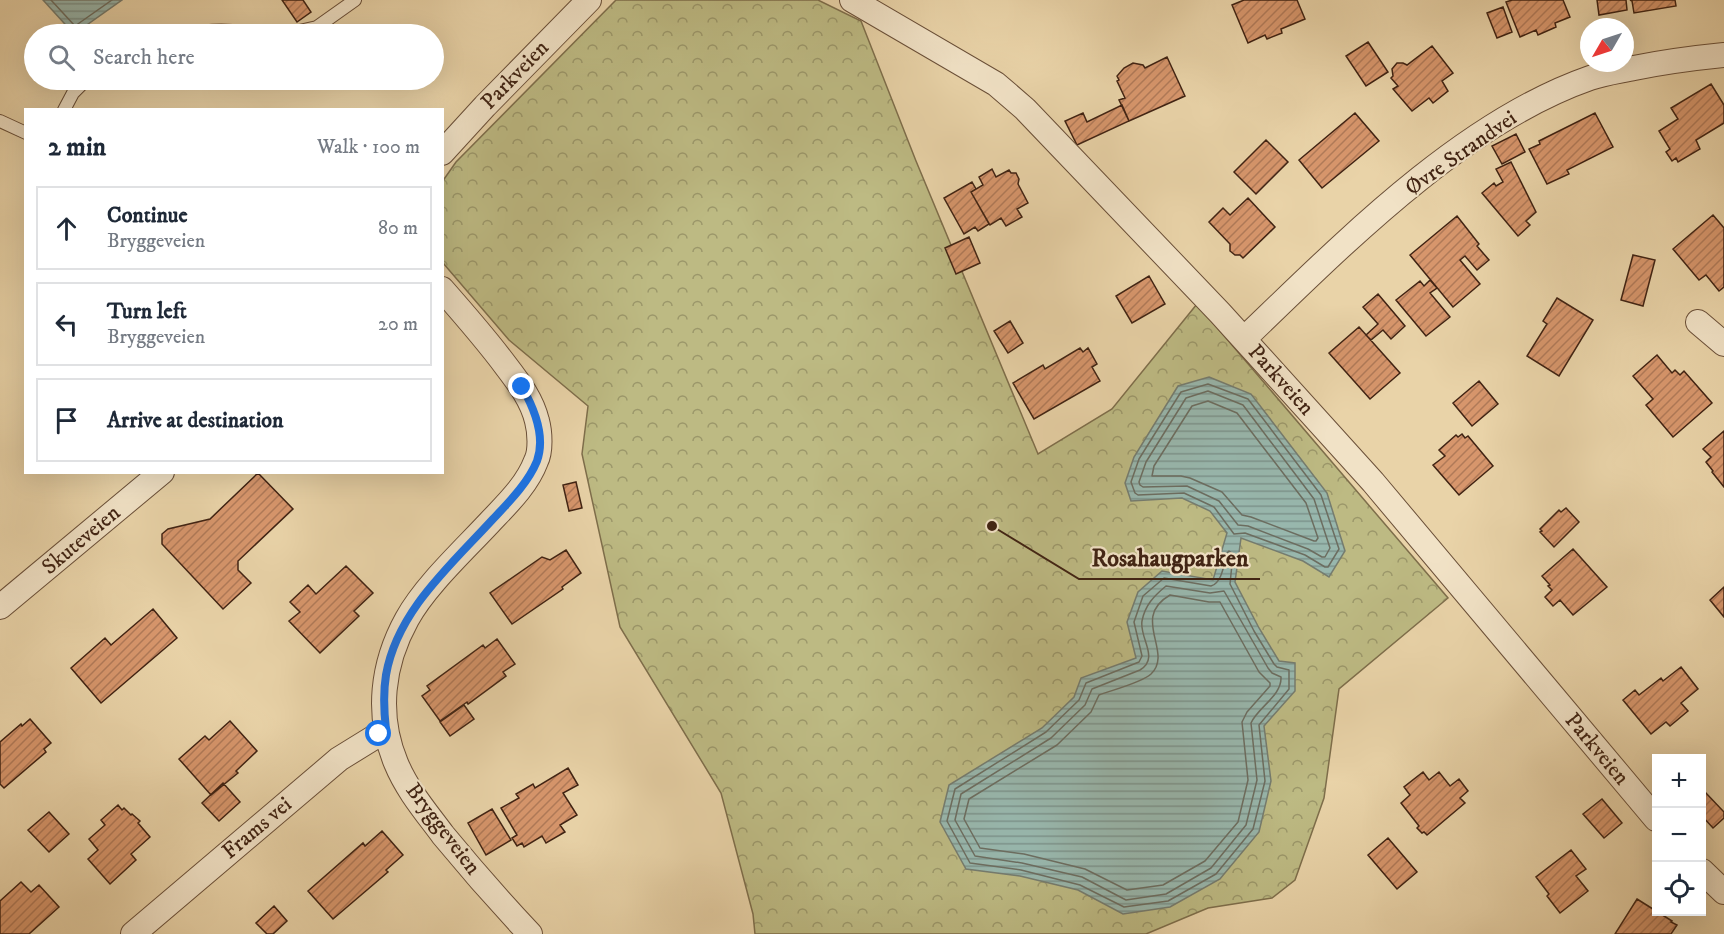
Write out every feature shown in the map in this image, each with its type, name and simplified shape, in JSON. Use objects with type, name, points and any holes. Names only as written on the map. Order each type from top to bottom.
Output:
[{"type":"street","name":"Parkveien","points":[[444,151],[484,106],[589,0]]},
{"type":"street","name":"Parkveien","points":[[852,0],[996,84],[1025,109],[1099,184],[1244,339],[1373,482],[1652,814]]},
{"type":"street","name":"Øvre Strandvei","points":[[1244,339],[1376,216],[1433,169],[1487,130],[1538,100],[1591,78],[1677,60],[1724,55]]},
{"type":"street","name":"Bryggeveien","points":[[444,291],[489,342],[522,387],[538,422],[537,459],[513,498],[437,580],[408,618],[392,652],[386,675],[383,708],[386,730],[396,763],[417,802],[472,872],[530,934]]},
{"type":"street","points":[[1698,322],[1724,344]]},
{"type":"street","name":"Skuteveien","points":[[0,607],[160,474]]},
{"type":"street","name":"Frams vei","points":[[133,934],[339,759],[386,730]]},
{"type":"street","points":[[1706,876],[1724,892]]},
{"type":"lane","points":[[321,24],[355,0]]},
{"type":"lane","points":[[65,108],[76,90]]},
{"type":"lane","points":[[0,121],[24,132]]},
{"type":"green space","points":[[616,0],[818,0],[861,21],[916,161],[1038,454],[1112,409],[1197,304],[1448,598],[1339,689],[1324,798],[1295,880],[1272,898],[1208,908],[1146,934],[755,934],[753,914],[721,793],[620,627],[582,454],[588,406],[509,340],[444,264],[444,179],[456,162]]},
{"type":"water","points":[[43,0],[122,0],[88,24],[65,24]]},
{"type":"water","points":[[1209,377],[1251,394],[1327,493],[1345,551],[1329,577],[1303,561],[1241,538],[1235,582],[1279,661],[1295,663],[1295,691],[1264,726],[1271,781],[1259,832],[1220,879],[1170,907],[1123,914],[1078,890],[1020,876],[966,869],[940,822],[949,785],[1042,728],[1074,697],[1081,678],[1136,658],[1127,622],[1138,592],[1162,571],[1213,580],[1227,533],[1210,511],[1182,498],[1131,501],[1125,483],[1134,457],[1178,386]]},
{"type":"building","points":[[282,0],[303,0],[311,12],[297,22]]},
{"type":"building","points":[[1244,0],[1297,0],[1305,19],[1281,29],[1282,33],[1267,39],[1265,35],[1248,43],[1232,5]]},
{"type":"building","points":[[1563,0],[1570,17],[1555,23],[1556,27],[1538,35],[1536,30],[1520,37],[1506,2]]},
{"type":"building","points":[[1597,0],[1626,0],[1627,10],[1599,15]]},
{"type":"building","points":[[1630,0],[1675,0],[1676,6],[1634,13]]},
{"type":"building","points":[[1503,7],[1512,32],[1497,38],[1487,13]]},
{"type":"building","points":[[1368,42],[1388,72],[1366,86],[1346,56]]},
{"type":"building","points":[[1432,46],[1453,73],[1442,81],[1448,91],[1433,103],[1429,98],[1412,111],[1393,89],[1398,86],[1391,78],[1392,69],[1397,63],[1407,65]]},
{"type":"building","points":[[1167,57],[1185,96],[1129,121],[1119,100],[1125,98],[1117,76],[1133,63],[1143,65],[1145,68]]},
{"type":"building","points":[[1711,84],[1724,105],[1724,123],[1696,140],[1700,149],[1678,162],[1676,158],[1672,161],[1666,152],[1670,149],[1659,131],[1678,119],[1671,108]]},
{"type":"building","points":[[1122,105],[1129,121],[1077,145],[1065,121],[1083,113],[1087,122]]},
{"type":"building","points":[[1355,113],[1379,141],[1322,188],[1299,160]]},
{"type":"building","points":[[1595,113],[1613,147],[1567,170],[1569,174],[1547,184],[1529,149],[1540,144],[1539,141]]},
{"type":"building","points":[[1516,134],[1525,152],[1502,164],[1492,146]]},
{"type":"building","points":[[1266,140],[1288,162],[1256,194],[1234,172]]},
{"type":"building","points":[[1511,162],[1536,212],[1526,221],[1530,225],[1518,236],[1482,193],[1494,183],[1496,186],[1503,182],[1496,169]]},
{"type":"building","points":[[992,169],[996,177],[1009,170],[1011,173],[1016,173],[1019,179],[1018,184],[1028,203],[1017,209],[1022,217],[1006,226],[1001,218],[990,225],[971,192],[983,185],[979,177]]},
{"type":"building","points":[[972,182],[976,189],[971,192],[989,224],[978,231],[975,227],[964,234],[944,198]]},
{"type":"building","points":[[1248,198],[1275,227],[1243,258],[1230,251],[1230,244],[1209,222],[1223,208],[1230,215]]},
{"type":"building","points":[[1713,215],[1724,228],[1724,287],[1719,291],[1706,275],[1699,280],[1673,249]]},
{"type":"building","points":[[1457,216],[1489,260],[1477,270],[1465,256],[1460,260],[1480,284],[1453,307],[1410,255]]},
{"type":"building","points":[[969,237],[980,263],[956,274],[945,248]]},
{"type":"building","points":[[1633,255],[1655,260],[1643,306],[1621,300]]},
{"type":"building","points":[[1149,276],[1165,304],[1132,323],[1116,296]]},
{"type":"building","points":[[1430,280],[1437,288],[1430,293],[1450,317],[1426,336],[1396,300],[1420,281],[1424,286]]},
{"type":"building","points":[[1378,294],[1405,326],[1391,339],[1383,330],[1371,340],[1366,335],[1378,324],[1363,307]]},
{"type":"building","points":[[1557,298],[1593,320],[1559,376],[1527,356],[1547,324],[1543,321]]},
{"type":"building","points":[[1010,321],[1023,343],[1008,353],[994,331]]},
{"type":"building","points":[[1359,327],[1400,373],[1370,399],[1329,353]]},
{"type":"building","points":[[1080,348],[1083,352],[1088,348],[1097,364],[1092,367],[1100,381],[1034,419],[1013,383],[1043,365],[1045,369]]},
{"type":"building","points":[[1657,355],[1672,373],[1675,370],[1680,375],[1684,371],[1712,403],[1673,437],[1646,405],[1653,399],[1633,376]]},
{"type":"building","points":[[1479,381],[1498,404],[1472,426],[1453,403]]},
{"type":"building","points":[[1724,431],[1724,487],[1706,462],[1711,457],[1703,449]]},
{"type":"building","points":[[1462,434],[1465,438],[1468,436],[1493,466],[1459,495],[1433,465],[1445,456],[1439,450],[1456,435],[1458,437]]},
{"type":"building","points":[[257,474],[293,509],[238,561],[238,570],[251,583],[223,609],[162,544],[162,534],[168,529],[210,519]]},
{"type":"building","points":[[576,482],[582,508],[569,511],[563,485]]},
{"type":"building","points":[[1566,508],[1579,522],[1554,547],[1540,532],[1542,531],[1540,529],[1559,510],[1561,512]]},
{"type":"building","points":[[1573,549],[1607,587],[1573,615],[1560,600],[1553,606],[1545,597],[1552,590],[1542,576]]},
{"type":"building","points":[[566,550],[581,573],[562,587],[563,589],[512,624],[490,593],[542,557],[550,560]]},
{"type":"building","points":[[346,566],[373,593],[354,611],[359,616],[320,653],[289,621],[300,612],[290,602],[308,585],[316,594]]},
{"type":"building","points":[[1724,587],[1724,617],[1710,600]]},
{"type":"building","points":[[153,609],[177,638],[101,703],[71,668],[105,638],[111,645]]},
{"type":"building","points":[[497,639],[515,664],[503,672],[506,676],[440,721],[422,696],[430,690],[427,686],[483,645],[485,648]]},
{"type":"building","points":[[1681,667],[1698,689],[1681,703],[1688,711],[1670,726],[1666,722],[1651,734],[1623,700],[1635,690],[1639,695],[1661,678],[1663,681]]},
{"type":"building","points":[[464,705],[474,719],[450,736],[440,722]]},
{"type":"building","points":[[30,719],[51,743],[44,749],[46,752],[4,788],[0,784],[0,742]]},
{"type":"building","points":[[230,721],[257,751],[236,771],[238,773],[211,795],[179,759],[205,736],[209,740]]},
{"type":"building","points":[[568,768],[578,785],[563,793],[577,815],[560,825],[565,832],[546,843],[542,836],[524,847],[522,843],[517,846],[512,838],[517,835],[501,808],[519,798],[516,794],[533,784],[535,788]]},
{"type":"building","points":[[1423,772],[1429,780],[1439,772],[1450,786],[1459,779],[1468,791],[1460,798],[1465,803],[1427,835],[1417,828],[1419,826],[1401,803],[1410,795],[1404,787]]},
{"type":"building","points":[[223,783],[240,802],[219,821],[202,803]]},
{"type":"building","points":[[1706,793],[1724,812],[1724,818],[1713,828],[1706,820]]},
{"type":"building","points":[[1602,799],[1622,823],[1604,838],[1583,814]]},
{"type":"building","points":[[118,805],[140,821],[138,823],[150,837],[131,854],[136,860],[110,884],[88,859],[98,850],[89,839],[105,825],[101,820]]},
{"type":"building","points":[[492,809],[511,840],[486,855],[468,823]]},
{"type":"building","points":[[49,812],[69,834],[49,852],[28,830]]},
{"type":"building","points":[[382,831],[403,855],[386,870],[388,872],[333,919],[308,891],[363,843],[365,846]]},
{"type":"building","points":[[1388,838],[1417,872],[1397,889],[1368,855]]},
{"type":"building","points":[[1571,850],[1586,869],[1576,876],[1588,891],[1560,913],[1536,877]]},
{"type":"building","points":[[21,882],[31,892],[39,885],[59,907],[29,934],[0,934],[0,901]]},
{"type":"building","points":[[1637,899],[1652,908],[1652,916],[1664,916],[1677,925],[1671,934],[1615,934]]},
{"type":"building","points":[[274,906],[287,921],[273,934],[267,934],[256,923]]},
{"type":"place","name":"Rosahaugparken","points":[[992,526]]},
{"type":"route","points":[[379,734],[386,730],[383,708],[386,675],[392,652],[408,618],[442,574],[513,498],[537,459],[538,422],[522,387]]}]
